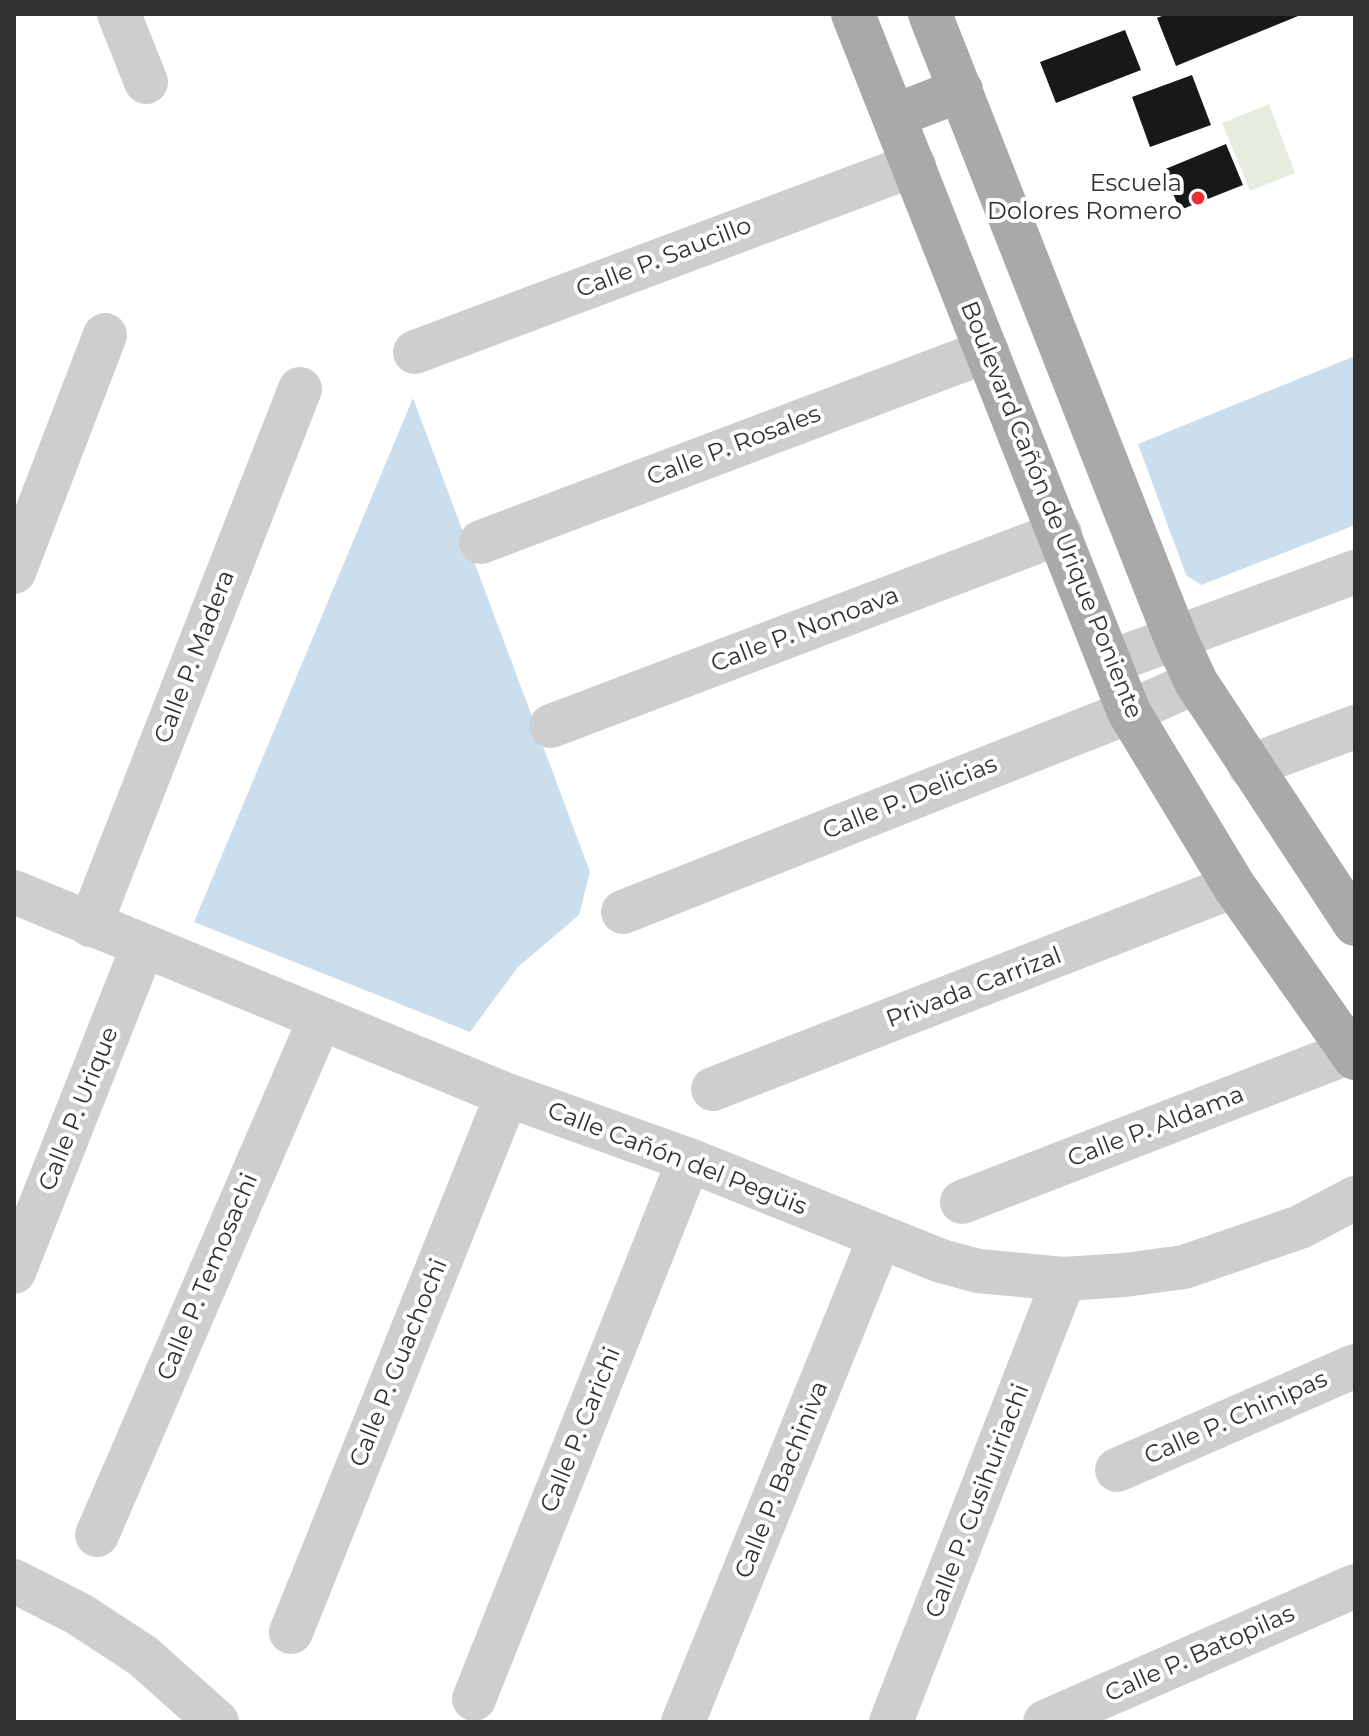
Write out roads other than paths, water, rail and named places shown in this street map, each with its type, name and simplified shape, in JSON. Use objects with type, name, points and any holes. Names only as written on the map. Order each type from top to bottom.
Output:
[{"type":"main road","name":"Boulevard Cañón de Urique Poniente","points":[[853,14],[1129,712],[1234,886],[1353,1055]]},
{"type":"main road","points":[[930,14],[1176,639],[1196,682],[1355,924]]},
{"type":"main road","points":[[894,116],[961,90]]},
{"type":"street","points":[[119,14],[146,82]]},
{"type":"street","name":"Calle P. Saucillo","points":[[415,352],[914,165]]},
{"type":"street","points":[[14,572],[105,335]]},
{"type":"street","name":"Calle P. Rosales","points":[[481,542],[987,351]]},
{"type":"street","name":"Calle P. Madera","points":[[90,925],[300,389]]},
{"type":"street","name":"Calle P. Nonoava","points":[[551,726],[1060,533]]},
{"type":"street","points":[[1110,662],[1355,572]]},
{"type":"street","name":"Calle P. Delicias","points":[[623,912],[1129,712],[1196,682]]},
{"type":"street","points":[[1250,766],[1355,727]]},
{"type":"street","name":"Privada Carrizal","points":[[713,1089],[1234,886]]},
{"type":"street","name":"Calle Cañón del Pegüis","points":[[14,892],[507,1095],[689,1160],[880,1237],[978,1271],[1064,1279],[1184,1267],[1300,1227],[1355,1198]]},
{"type":"street","name":"Calle P. Urique","points":[[14,1272],[143,946]]},
{"type":"street","name":"Calle P. Temosachi","points":[[97,1535],[320,1019]]},
{"type":"street","name":"Calle P. Aldama","points":[[962,1202],[1353,1055]]},
{"type":"street","name":"Calle P. Guachochi","points":[[291,1632],[507,1095]]},
{"type":"street","name":"Calle P. Carichi","points":[[474,1699],[689,1160]]},
{"type":"street","name":"Calle P. Bachiniva","points":[[683,1722],[880,1237]]},
{"type":"street","name":"Calle P. Cusihuiriachi","points":[[891,1722],[1064,1279]]},
{"type":"street","name":"Calle P. Chinipas","points":[[1117,1470],[1355,1366]]},
{"type":"street","points":[[14,1581],[79,1614],[143,1656],[217,1722]]},
{"type":"street","name":"Calle P. Batopilas","points":[[1045,1722],[1355,1586]]},
{"type":"water","points":[[1355,356],[1355,525],[1201,585],[1186,575],[1138,444]]},
{"type":"water","points":[[413,398],[590,872],[579,915],[518,967],[470,1032],[194,922]]},
{"type":"place","name":"Escuela Dolores Romero","points":[[1198,198]]}]
